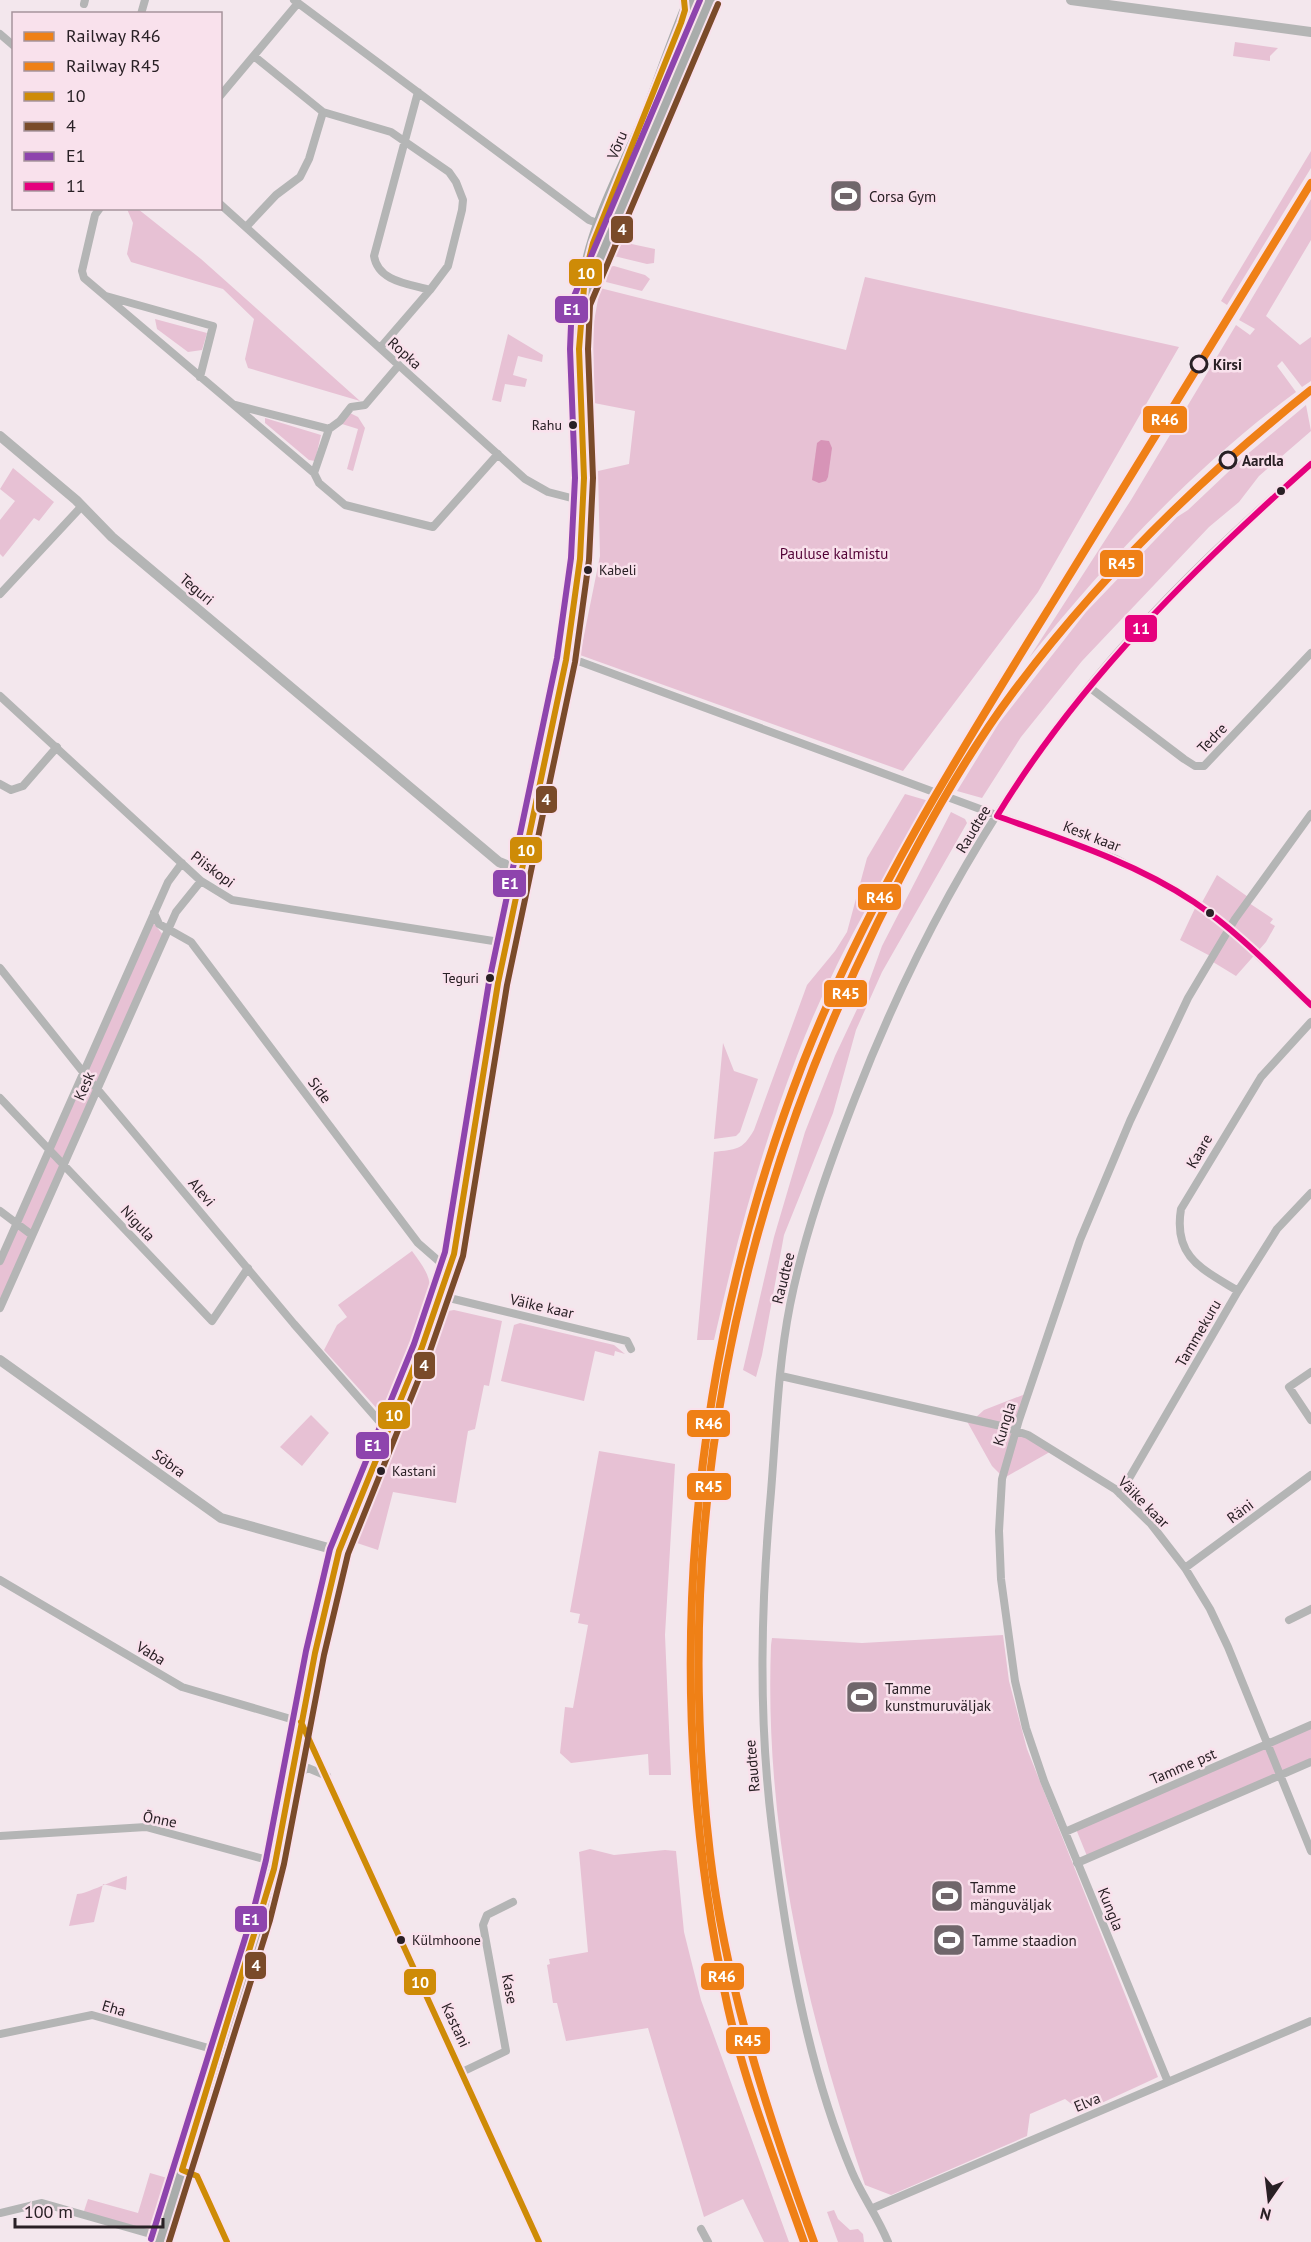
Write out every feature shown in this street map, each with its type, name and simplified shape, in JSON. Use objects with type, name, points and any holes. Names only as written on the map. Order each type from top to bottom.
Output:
[{"type":"main road","name":"Võru","points":[[581,303],[710,0]]},
{"type":"main road","name":"Võru","points":[[160,2239],[261,1918],[275,1862],[301,1722],[339,1551],[441,1296],[454,1254],[506,943],[566,660],[580,559],[583,501],[579,349],[585,275],[600,224],[649,108],[686,3]]},
{"type":"street","points":[[1071,0],[1311,32]]},
{"type":"street","points":[[222,94],[296,2],[589,219],[600,224]]},
{"type":"street","points":[[0,34],[12,44]]},
{"type":"street","points":[[254,56],[322,112],[391,132],[449,172],[456,182],[463,200],[448,266],[380,348]]},
{"type":"street","points":[[418,92],[374,256],[375,264],[392,279],[430,290]]},
{"type":"street","points":[[246,227],[276,195],[300,177],[309,159],[322,112]]},
{"type":"street","name":"Ropka","points":[[222,206],[536,486],[565,498],[583,501]]},
{"type":"street","points":[[99,210],[95,215],[82,271],[84,278],[314,473],[319,483],[345,505],[433,527],[498,454]]},
{"type":"street","points":[[104,296],[213,326],[200,377]]},
{"type":"street","points":[[314,473],[329,429],[340,421],[351,407],[365,405],[399,365]]},
{"type":"street","points":[[232,404],[329,429]]},
{"type":"street","name":"Teguri","points":[[0,436],[128,551],[499,862],[520,871]]},
{"type":"street","name":"Raudtee","points":[[888,2242],[873,2208],[853,2176],[810,2041],[780,1894],[767,1789],[762,1707],[761,1625],[785,1332],[799,1268],[832,1160],[859,1087],[927,936],[997,816],[1089,687],[1146,621],[1188,578],[1311,464]]},
{"type":"street","points":[[0,594],[81,507]]},
{"type":"street","name":"Tedre","points":[[1089,687],[1184,759],[1195,766],[1204,766],[1311,653]]},
{"type":"street","points":[[566,660],[592,666],[997,816]]},
{"type":"street","name":"Piiskopi","points":[[0,696],[201,881],[232,900],[506,943]]},
{"type":"street","points":[[0,784],[11,790],[23,786],[57,747]]},
{"type":"street","name":"Kungla","points":[[1168,2082],[1044,1781],[1024,1718],[1015,1681],[1001,1579],[999,1531],[1002,1479],[1015,1431],[1080,1240],[1130,1120],[1188,998],[1229,929],[1311,814]]},
{"type":"street","name":"Kesk kaar","points":[[997,816],[1116,859],[1176,890],[1229,929],[1311,1005]]},
{"type":"street","name":"Kesk","points":[[0,1261],[168,882],[182,863]]},
{"type":"street","name":"Kesk","points":[[0,1308],[167,930],[176,912],[201,881]]},
{"type":"street","points":[[154,913],[159,924],[167,930]]},
{"type":"street","name":"Side","points":[[167,930],[191,942],[418,1243],[449,1270]]},
{"type":"street","name":"Alevi","points":[[0,968],[83,1072],[339,1378],[387,1430]]},
{"type":"street","name":"Kaare","points":[[1238,1291],[1196,1266],[1182,1244],[1178,1226],[1181,1209],[1261,1077],[1311,1022]]},
{"type":"street","name":"Nigula","points":[[0,1098],[212,1321],[248,1268]]},
{"type":"street","name":"Tammekuru","points":[[1120,1494],[1238,1291],[1277,1229],[1311,1193]]},
{"type":"street","points":[[0,1211],[15,1225],[32,1235]]},
{"type":"street","name":"Väike kaar","points":[[441,1296],[627,1341],[631,1349]]},
{"type":"street","name":"Sõbra","points":[[0,1360],[221,1518],[339,1551]]},
{"type":"street","points":[[1311,1372],[1289,1387],[1311,1420]]},
{"type":"street","name":"Väike kaar","points":[[781,1376],[1028,1435],[1120,1494],[1150,1524],[1185,1568],[1210,1609],[1228,1647],[1311,1851]]},
{"type":"street","name":"Räni","points":[[1185,1568],[1311,1475]]},
{"type":"street","name":"Vaba","points":[[0,1580],[182,1687],[301,1722]]},
{"type":"street","points":[[1289,1620],[1311,1609]]},
{"type":"street","name":"Kastani","points":[[301,1722],[539,2242]]},
{"type":"street","name":"Tamme pst","points":[[1065,1832],[1311,1725]]},
{"type":"street","points":[[1077,1863],[1311,1762]]},
{"type":"street","points":[[291,1785],[298,1774],[308,1768],[327,1776]]},
{"type":"street","name":"Õnne","points":[[0,1836],[146,1827],[275,1862]]},
{"type":"street","name":"Kase","points":[[462,2072],[506,2051],[483,1924],[487,1915],[513,1902]]},
{"type":"street","name":"Eha","points":[[0,2034],[92,2015],[219,2051]]},
{"type":"street","name":"Elva","points":[[873,2208],[1311,2021]]},
{"type":"street","points":[[182,2170],[197,2176],[227,2242]]},
{"type":"street","points":[[0,2213],[42,2203],[160,2239]]},
{"type":"street","points":[[701,2229],[708,2242]]},
{"type":"green space","points":[[1235,42],[1278,48],[1270,56],[1270,61],[1233,56]]},
{"type":"green space","points":[[1311,151],[1311,168],[1227,305],[1221,301]]},
{"type":"green space","points":[[1311,199],[1311,240],[1266,316],[1300,345],[1311,337],[1311,381],[1302,387],[1282,361],[1277,366],[1296,392],[1223,451],[1154,516],[1089,586],[1029,658],[1131,500],[1236,325],[1250,335],[1255,329],[1239,320]]},
{"type":"green space","points":[[127,210],[139,210],[201,259],[360,401],[248,368],[245,359],[254,319],[223,289],[131,262],[127,254],[133,223]]},
{"type":"green space","points":[[622,242],[655,249],[654,263],[647,264],[614,256],[618,245]]},
{"type":"green space","points":[[614,266],[645,275],[650,279],[642,291],[606,282],[609,267]]},
{"type":"green space","name":"Pauluse kalmistu","points":[[865,277],[1179,347],[1038,592],[903,771],[580,655],[600,556],[598,471],[629,464],[635,411],[594,403],[593,327],[600,288],[846,350]]},
{"type":"green space","points":[[155,319],[207,333],[202,350],[188,352],[157,329]]},
{"type":"green space","points":[[508,334],[543,355],[542,362],[518,356],[513,375],[527,379],[525,387],[505,384],[501,402],[492,400]]},
{"type":"green space","points":[[1306,405],[1311,431],[1259,476],[1239,502],[1209,527],[1082,661],[1021,737],[982,798],[957,791],[999,723],[1086,612],[1177,517],[1188,510],[1244,457]]},
{"type":"green space","points":[[350,413],[358,417],[365,428],[353,471],[347,469],[358,429],[342,424]]},
{"type":"green space","points":[[265,418],[321,435],[315,461],[309,460],[265,423]]},
{"type":"green space","points":[[13,468],[54,502],[39,521],[34,518],[3,557],[0,554],[0,520],[15,501],[0,489]]},
{"type":"green space","points":[[905,794],[929,801],[857,926],[810,1023],[761,1161],[740,1232],[714,1340],[697,1340],[714,1152],[738,1148],[746,1142],[754,1130],[807,985],[835,951],[847,932],[867,858]]},
{"type":"green space","points":[[951,812],[965,819],[967,823],[882,972],[856,1030],[833,1113],[784,1235],[756,1377],[743,1370],[774,1237],[805,1132],[835,1056],[866,990],[882,946]]},
{"type":"green space","points":[[1217,875],[1251,899],[1249,903],[1273,919],[1270,923],[1275,926],[1266,942],[1236,976],[1213,962],[1214,958],[1180,940],[1197,904],[1200,906]]},
{"type":"green space","points":[[151,920],[164,936],[0,1308],[0,1261]]},
{"type":"green space","points":[[723,1043],[734,1071],[758,1079],[740,1132],[736,1136],[714,1139]]},
{"type":"green space","points":[[412,1251],[428,1278],[429,1297],[401,1373],[380,1412],[324,1350],[337,1325],[347,1317],[338,1305]]},
{"type":"green space","points":[[454,1310],[502,1321],[489,1386],[484,1385],[475,1429],[468,1431],[456,1503],[393,1492],[378,1550],[354,1542],[366,1506],[380,1488],[395,1436],[448,1311]]},
{"type":"green space","points":[[520,1323],[614,1345],[625,1354],[615,1351],[614,1356],[595,1351],[584,1401],[501,1381],[514,1325]]},
{"type":"green space","points":[[1028,1393],[1015,1430],[1055,1449],[1004,1478],[992,1466],[964,1416],[974,1419],[984,1410]]},
{"type":"green space","points":[[311,1415],[329,1433],[302,1466],[280,1447]]},
{"type":"green space","points":[[599,1451],[675,1464],[665,1635],[671,1775],[649,1775],[648,1754],[571,1763],[560,1753],[565,1707],[573,1708],[588,1625],[578,1623],[580,1614],[570,1612]]},
{"type":"green space","name":"Tamme staadion","points":[[1003,1635],[1009,1681],[1027,1749],[1158,2077],[1082,2112],[1065,2099],[1030,2114],[1027,2136],[891,2195],[865,2185],[824,2054],[807,1987],[782,1851],[774,1783],[771,1714],[772,1638],[862,1643]]},
{"type":"green space","points":[[1311,1728],[1311,1760],[1087,1856],[1076,1829]]},
{"type":"green space","points":[[590,1849],[614,1855],[676,1851],[684,1932],[701,2000],[789,2242],[764,2242],[743,2199],[704,2217],[648,2028],[566,2041],[557,2003],[553,2003],[547,1965],[550,1964],[549,1959],[588,1952],[579,1852]]},
{"type":"green space","points":[[127,1876],[126,1890],[105,1885],[122,1878]]},
{"type":"green space","points":[[103,1886],[94,1922],[69,1926],[77,1894]]},
{"type":"green space","points":[[150,2173],[174,2180],[159,2234],[83,2214],[88,2199],[138,2213]]},
{"type":"green space","points":[[834,2210],[838,2219],[850,2230],[858,2229],[863,2234],[864,2242],[838,2242],[827,2212]]},
{"type":"shaded area","points":[[821,440],[829,441],[832,448],[828,477],[826,481],[819,483],[812,480],[817,443]]},
{"type":"rail line","name":"R46","points":[[804,2242],[753,2097],[728,2008],[707,1890],[694,1770],[691,1650],[696,1530],[710,1411],[733,1293],[764,1177],[803,1063],[828,1002],[886,885],[950,770],[1311,183]]},
{"type":"rail line","name":"R45","points":[[814,2242],[765,2099],[727,1953],[710,1854],[700,1732],[699,1612],[708,1493],[725,1376],[751,1260],[785,1145],[828,1033],[893,892],[941,803],[976,746],[1014,691],[1047,649],[1116,569],[1230,458],[1311,390]]},
{"type":"transit line","name":"10","points":[[227,2242],[197,2176],[182,2170],[274,1869],[315,1653],[339,1551],[422,1347],[454,1254],[498,983],[566,660],[580,559],[584,478],[579,349],[585,275],[593,243],[681,23],[685,10],[684,0]]},
{"type":"transit line","name":"E1","points":[[151,2239],[252,1916],[266,1860],[306,1651],[330,1549],[414,1344],[445,1252],[489,982],[557,658],[571,558],[575,478],[570,349],[572,301],[700,0]]},
{"type":"transit line","name":"4","points":[[169,2242],[270,1920],[284,1864],[324,1655],[348,1554],[430,1351],[463,1256],[507,985],[575,662],[589,560],[593,478],[588,349],[590,305],[718,4]]},
{"type":"transit line","name":"11","points":[[997,816],[1064,719],[1141,628],[1224,544],[1311,464]]},
{"type":"transit line","name":"11","points":[[997,816],[1098,853],[1171,888],[1225,925],[1311,1005]]},
{"type":"transit line","name":"10","points":[[301,1722],[539,2242]]},
{"type":"place","name":"Corsa Gym","points":[[846,196]]},
{"type":"place","name":"Kirsi","points":[[1199,364]]},
{"type":"place","name":"Rahu","points":[[573,425]]},
{"type":"place","name":"Aardla","points":[[1228,460]]},
{"type":"place","name":"Kabeli","points":[[588,570]]},
{"type":"place","name":"Teguri","points":[[490,978]]},
{"type":"place","name":"Kastani","points":[[381,1471]]},
{"type":"place","name":"Tamme kunstmuruväljak","points":[[862,1697]]},
{"type":"place","name":"Tamme mänguväljak","points":[[947,1896]]},
{"type":"place","name":"Külmhoone","points":[[401,1940]]},
{"type":"place","name":"Tamme staadion","points":[[949,1940]]}]
